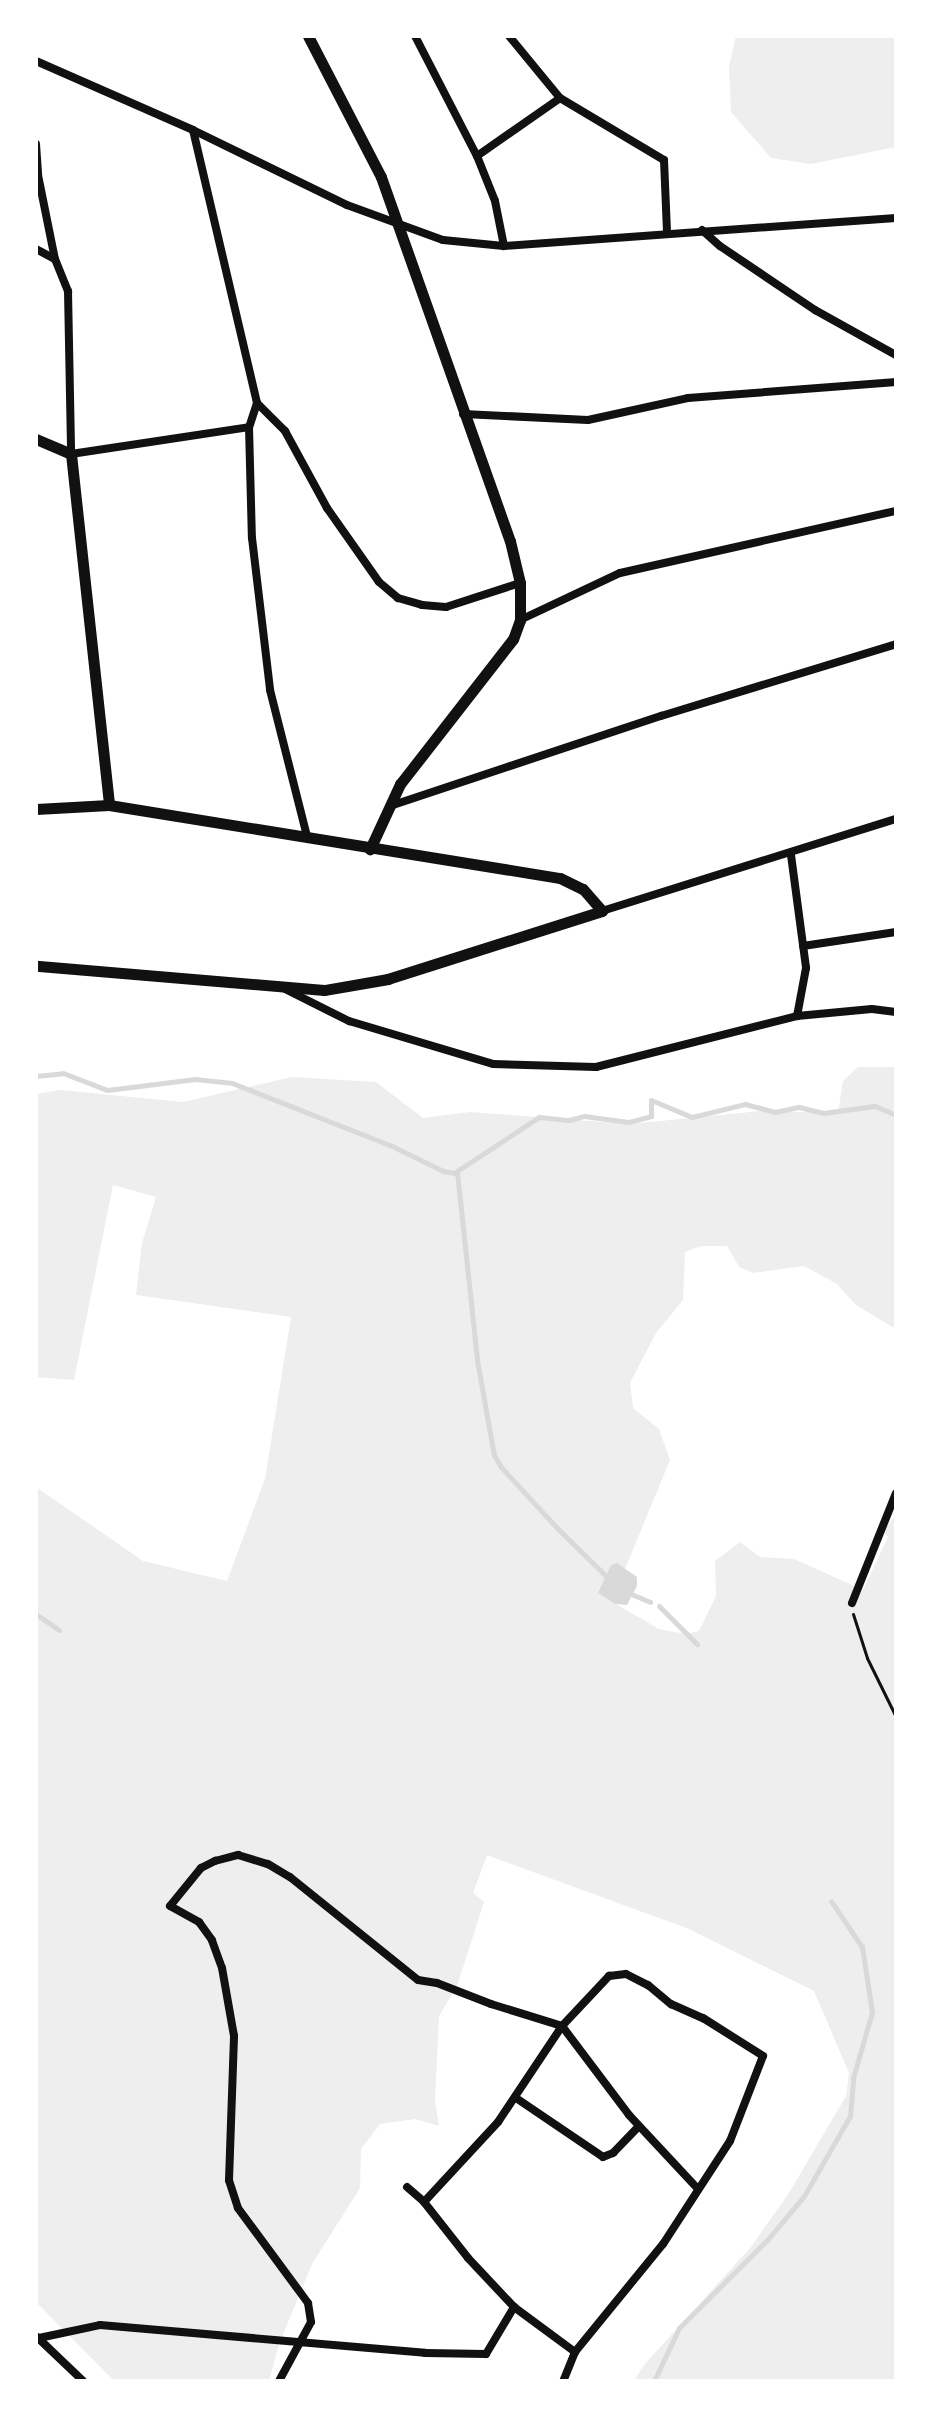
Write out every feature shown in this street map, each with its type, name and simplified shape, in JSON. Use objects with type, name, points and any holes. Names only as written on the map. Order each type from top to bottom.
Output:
[{"type":"street","points":[[308,36],[381,177],[510,541],[520,583],[520,620],[504,654],[400,784],[370,849]]},
{"type":"street","points":[[415,36],[477,156],[495,201],[504,246]]},
{"type":"street","points":[[509,36],[560,98],[664,160],[667,233]]},
{"type":"street","points":[[36,61],[400,227],[443,240],[504,246],[896,218]]},
{"type":"street","points":[[477,156],[560,98]]},
{"type":"street","points":[[193,130],[257,403],[249,427],[252,538],[270,690],[307,836]]},
{"type":"street","points":[[36,144],[38,175],[55,259],[68,291],[71,454],[109,805]]},
{"type":"street","points":[[702,230],[720,246],[815,310],[896,355]]},
{"type":"street","points":[[36,249],[55,259]]},
{"type":"street","points":[[463,414],[588,420],[688,398],[896,382]]},
{"type":"street","points":[[257,403],[285,431],[327,508],[379,582],[398,598],[422,605],[446,607],[520,583]]},
{"type":"street","points":[[36,439],[71,454],[249,427]]},
{"type":"street","points":[[520,620],[620,573],[896,511]]},
{"type":"street","points":[[388,806],[661,716],[896,644]]},
{"type":"street","points":[[36,809],[109,805],[560,878],[583,889],[602,911]]},
{"type":"street","points":[[36,966],[324,990],[388,979],[791,855],[896,819]]},
{"type":"street","points":[[791,855],[806,968],[797,1016]]},
{"type":"street","points":[[803,946],[896,932]]},
{"type":"street","points":[[281,987],[349,1021],[493,1064],[596,1067],[797,1016],[872,1009],[896,1012]]},
{"type":"street","points":[[852,1603],[896,1493]]},
{"type":"street","points":[[279,2381],[311,2322],[308,2303],[238,2208],[229,2180],[234,2036],[222,1968],[212,1940],[199,1922],[170,1906],[201,1868],[215,1861],[238,1855],[268,1864],[290,1877],[418,1980],[437,1983],[562,2026],[639,2126],[697,2188]]},
{"type":"street","points":[[424,2202],[464,2161],[516,2098],[562,2026],[609,1976],[626,1974],[648,1985],[671,2004],[703,2018],[763,2056],[730,2141],[663,2244],[575,2352],[563,2381]]},
{"type":"street","points":[[516,2098],[603,2157],[613,2153],[639,2126]]},
{"type":"street","points":[[407,2187],[424,2202],[468,2258],[514,2307],[575,2352]]},
{"type":"street","points":[[37,2337],[100,2325],[425,2353],[486,2354],[514,2307]]},
{"type":"street","points":[[37,2337],[83,2381]]},
{"type":"path","points":[[852,1603],[853,1623],[896,1717]]},
{"type":"shaded area","points":[[736,36],[896,36],[896,147],[811,164],[771,158],[731,112],[729,67]]},
{"type":"shaded area","points":[[858,1067],[896,1067],[896,1329],[856,1305],[837,1284],[804,1266],[753,1273],[739,1267],[727,1246],[701,1246],[685,1252],[683,1300],[656,1333],[630,1383],[633,1408],[659,1429],[670,1460],[618,1586],[607,1599],[659,1629],[686,1634],[699,1631],[716,1596],[715,1561],[740,1542],[760,1557],[794,1559],[863,1590],[888,1537],[883,1531],[896,1515],[896,2381],[634,2381],[644,2365],[751,2247],[789,2193],[846,2096],[849,2073],[814,1991],[689,1929],[487,1855],[473,1893],[484,1902],[457,1986],[439,2016],[435,2100],[439,2126],[415,2119],[380,2124],[361,2149],[360,2188],[312,2264],[279,2344],[269,2381],[114,2381],[36,2302],[36,1487],[143,1561],[227,1581],[265,1479],[291,1317],[136,1295],[142,1243],[156,1197],[113,1185],[74,1380],[36,1377],[36,1094],[60,1090],[183,1102],[292,1077],[376,1082],[423,1118],[470,1112],[630,1124],[760,1111],[838,1113],[843,1081]]},
{"type":"shaded area","points":[[617,1563],[637,1577],[637,1586],[627,1605],[615,1604],[598,1593],[611,1565]]},
{"type":"waterway","points":[[36,1076],[63,1073],[107,1090],[195,1079],[232,1083],[454,1173],[539,1117],[569,1120],[584,1116],[629,1122],[651,1116],[651,1100],[692,1117],[745,1104],[775,1112],[799,1107],[823,1113],[875,1106],[896,1115]]},
{"type":"waterway","points":[[457,1172],[477,1360],[494,1455],[501,1467],[558,1529],[608,1578]]},
{"type":"waterway","points":[[629,1593],[650,1602]]},
{"type":"waterway","points":[[659,1606],[697,1644]]},
{"type":"waterway","points":[[36,1614],[59,1630]]},
{"type":"waterway","points":[[654,2381],[679,2328],[768,2239],[804,2196],[850,2116],[853,2078],[872,2012],[862,1947],[831,1901]]}]
